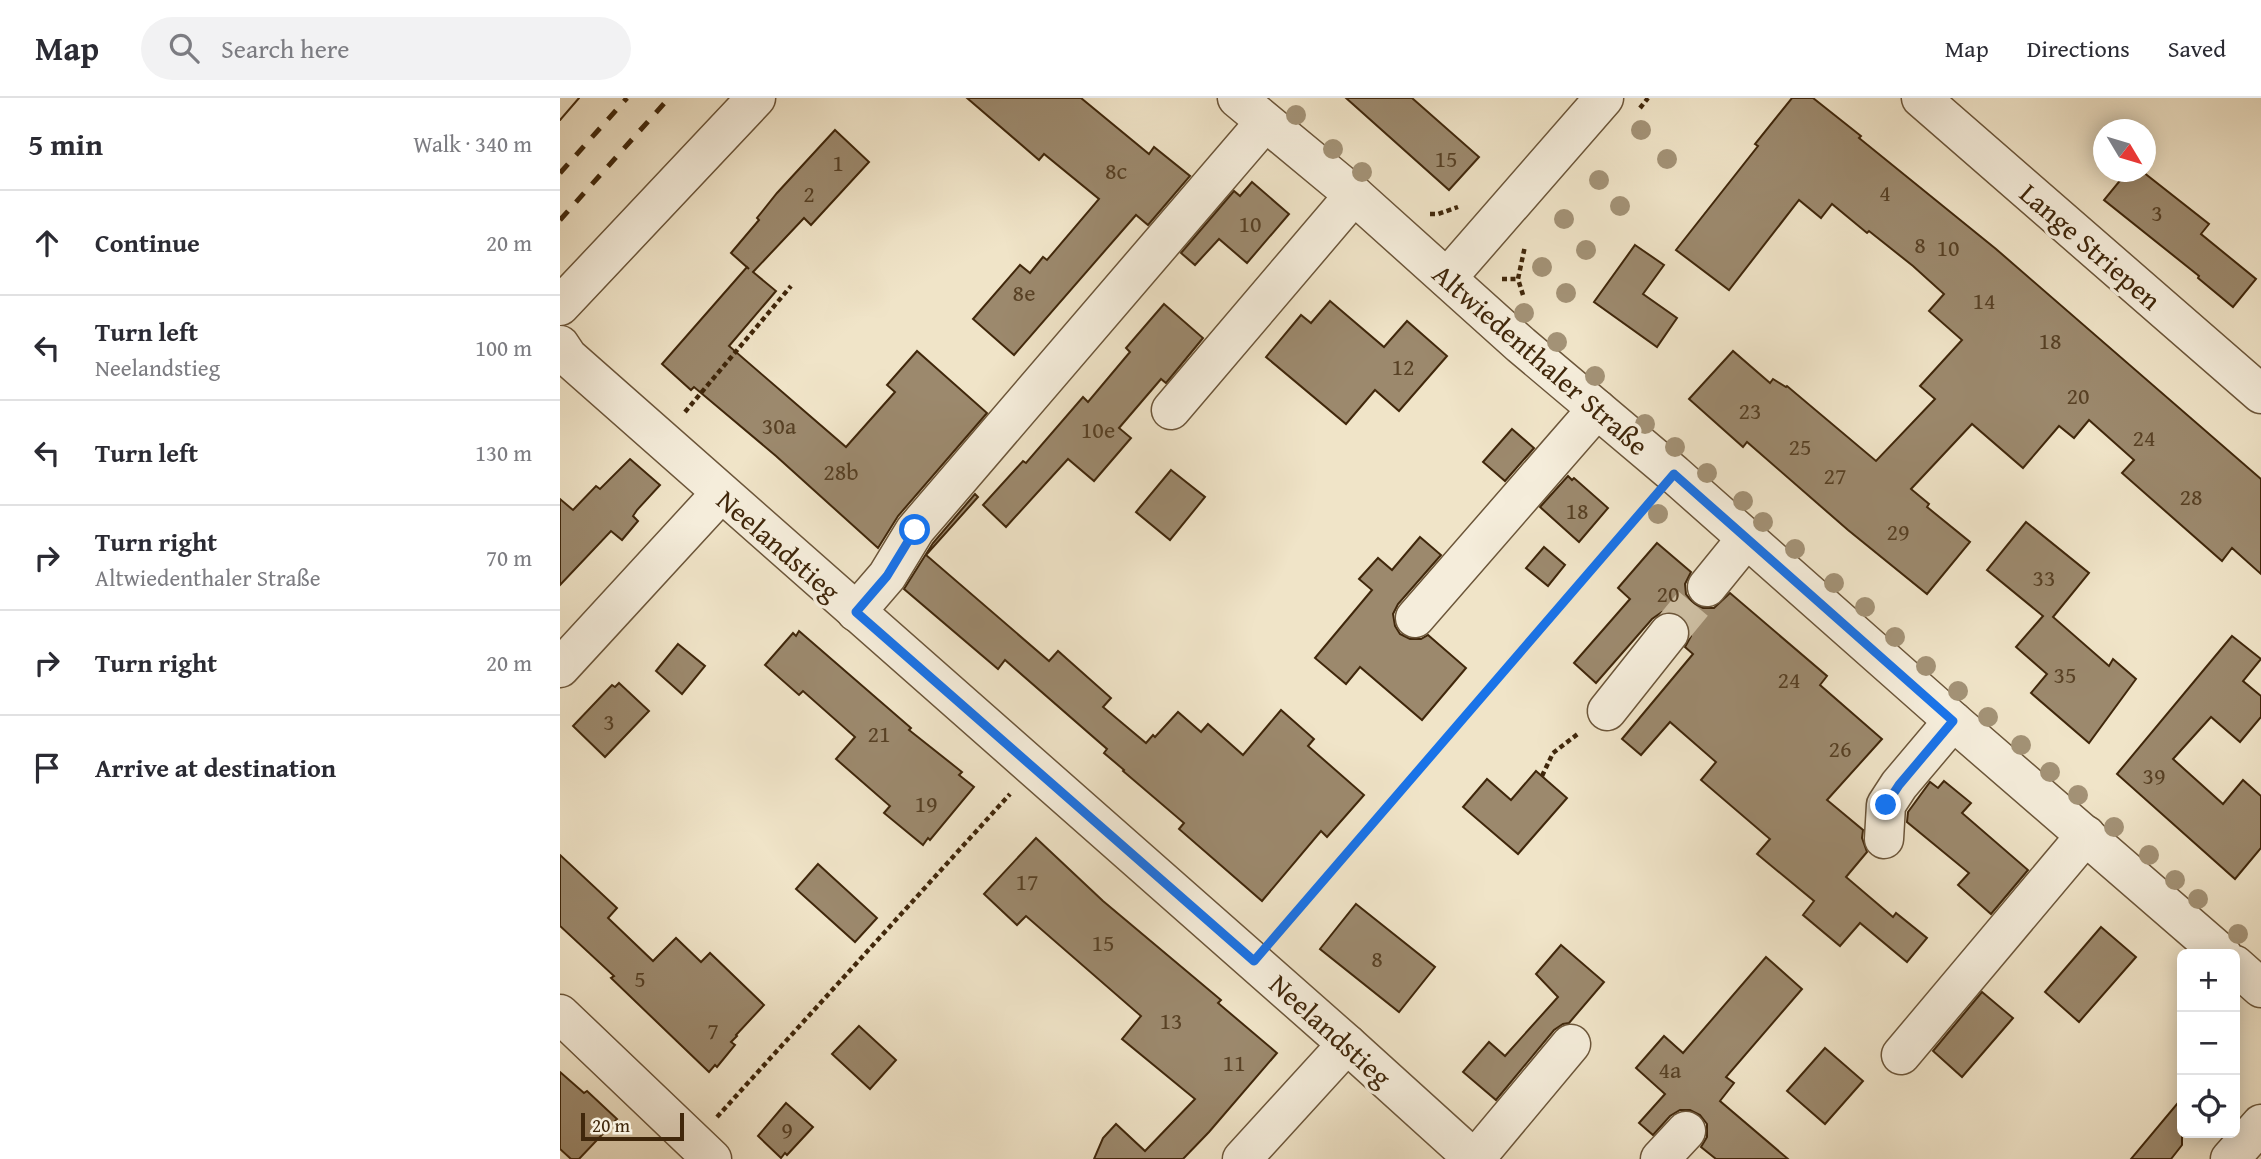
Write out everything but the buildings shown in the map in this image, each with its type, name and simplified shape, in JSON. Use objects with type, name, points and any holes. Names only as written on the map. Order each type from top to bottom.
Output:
[{"type":"street","points":[[560,306],[756,98]]},
{"type":"street","name":"Lange Striepen","points":[[1930,101],[2261,394]]},
{"type":"street","points":[[1447,278],[1622,103]]},
{"type":"street","points":[[856,612],[887,576],[923,520],[1251,110]]},
{"type":"street","name":"Altwiedenthaler Straße","points":[[1251,110],[1354,195],[2216,949]]},
{"type":"street","points":[[1171,410],[1354,195]]},
{"type":"street","name":"Neelandstieg","points":[[560,345],[568,357],[720,493],[1254,961],[1474,1159]]},
{"type":"street","points":[[1415,618],[1597,409]]},
{"type":"street","points":[[560,668],[720,493]]},
{"type":"street","points":[[1707,587],[1746,539]]},
{"type":"street","points":[[1607,711],[1669,633]]},
{"type":"street","points":[[1884,839],[1886,805],[1899,785],[1953,721]]},
{"type":"street","points":[[1901,1055],[2086,835]]},
{"type":"street","points":[[2240,969],[2261,988]]},
{"type":"street","points":[[560,1014],[704,1151]]},
{"type":"street","points":[[1242,1159],[1347,1044]]},
{"type":"street","points":[[1474,1159],[1571,1044]]},
{"type":"street","points":[[2230,1159],[2261,1124]]},
{"type":"street","points":[[1660,1159],[1686,1131]]},
{"type":"path","points":[[1622,103],[1648,98]]},
{"type":"path","points":[[1427,214],[1438,214],[1461,204]]},
{"type":"path","points":[[1527,242],[1518,279],[1524,297],[1530,303]]},
{"type":"path","points":[[1504,279],[1518,279]]},
{"type":"path","points":[[662,440],[791,286]]},
{"type":"path","points":[[1254,961],[1674,474]]},
{"type":"path","points":[[1542,776],[1553,753],[1607,711]]},
{"type":"path","points":[[704,1151],[1034,768]]},
{"type":"tunnel","points":[[1669,633],[1707,587]]},
{"type":"tram line","points":[[560,120],[579,98]]},
{"type":"railway","points":[[560,173],[627,98]]},
{"type":"railway","points":[[560,220],[669,98]]},
{"type":"route","points":[[915,530],[887,576],[856,612],[1254,961],[1674,474],[1953,721],[1899,785],[1886,805]]}]
